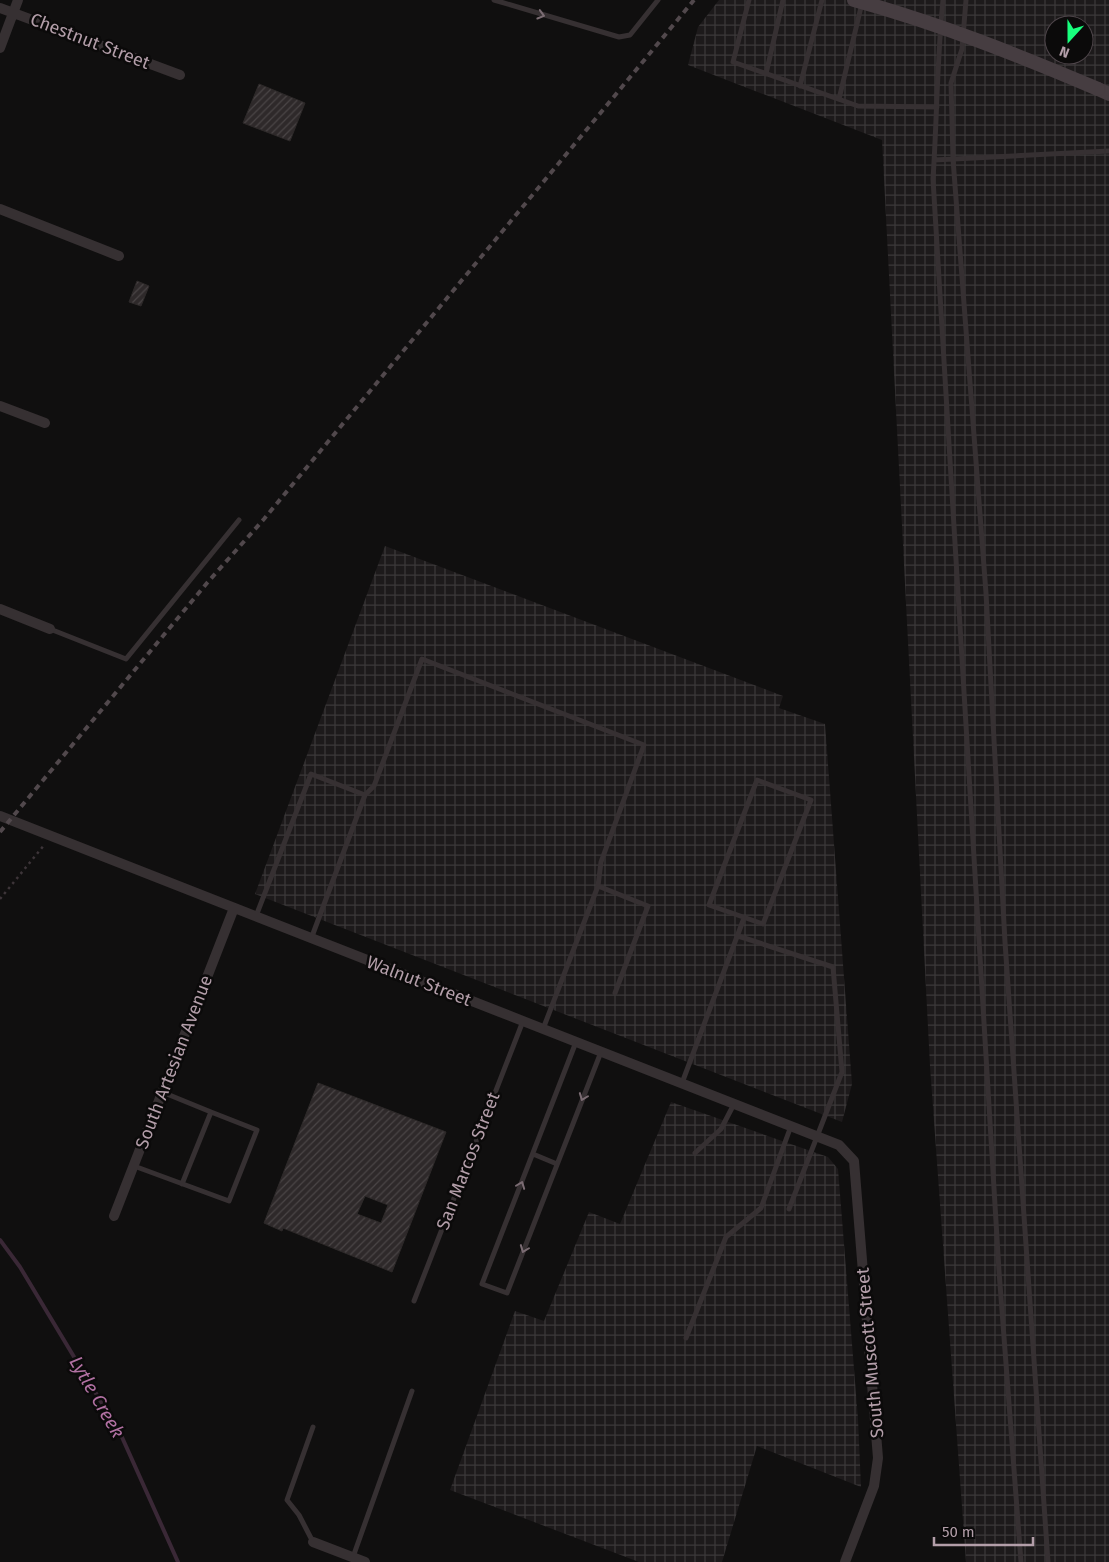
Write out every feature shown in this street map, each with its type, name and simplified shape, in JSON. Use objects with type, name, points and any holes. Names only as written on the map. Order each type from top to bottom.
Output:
[{"type":"main road","points":[[854,0],[902,13],[1001,48],[1103,92]]},
{"type":"street","points":[[0,48],[18,0]]},
{"type":"street","name":"Chestnut Street","points":[[0,8],[180,75]]},
{"type":"street","points":[[0,209],[119,256]]},
{"type":"street","points":[[0,406],[45,423]]},
{"type":"street","points":[[0,610],[50,629]]},
{"type":"street","name":"Walnut Street","points":[[0,816],[838,1145]]},
{"type":"street","name":"South Artesian Avenue","points":[[114,1216],[234,908]]},
{"type":"street","name":"South Muscott Street","points":[[838,1145],[854,1161],[878,1458],[874,1486],[845,1562]]},
{"type":"street","points":[[313,1542],[365,1562]]},
{"type":"lane","points":[[494,0],[619,37],[630,35],[658,0]]},
{"type":"lane","points":[[748,0],[732,62],[858,106],[937,107]]},
{"type":"lane","points":[[766,74],[783,0]]},
{"type":"lane","points":[[800,86],[822,0]]},
{"type":"lane","points":[[839,99],[862,0]]},
{"type":"lane","points":[[943,0],[938,46],[933,179],[997,1242],[1021,1562]]},
{"type":"lane","points":[[966,0],[962,49],[951,83],[953,159],[986,593],[1005,942],[1048,1562]]},
{"type":"lane","points":[[934,160],[1109,152]]},
{"type":"lane","points":[[50,629],[126,659],[239,520]]},
{"type":"lane","points":[[311,939],[365,795],[374,786],[422,659],[626,738],[644,746],[601,862],[598,886],[543,1029]]},
{"type":"lane","points":[[256,917],[311,774],[365,795]]},
{"type":"lane","points":[[757,780],[811,800],[763,924],[744,918],[709,905],[757,780]]},
{"type":"lane","points":[[598,886],[648,906],[615,993]]},
{"type":"lane","points":[[682,1084],[744,918]]},
{"type":"lane","points":[[738,936],[832,967],[842,1072],[789,1209]]},
{"type":"lane","name":"San Marcos Street","points":[[414,1301],[523,1022]]},
{"type":"lane","points":[[576,1042],[482,1284],[507,1294],[601,1052]]},
{"type":"lane","points":[[134,1166],[229,1201],[257,1130],[162,1092]]},
{"type":"lane","points":[[695,1154],[720,1129],[734,1104]]},
{"type":"lane","points":[[182,1184],[212,1112]]},
{"type":"lane","points":[[686,1338],[726,1237],[761,1208],[791,1126]]},
{"type":"lane","points":[[533,1154],[557,1164]]},
{"type":"lane","points":[[353,1557],[412,1390]]},
{"type":"lane","points":[[313,1427],[287,1500],[300,1515],[313,1542]]},
{"type":"path","points":[[0,900],[51,836]]},
{"type":"shaded area","points":[[719,0],[1109,0],[1109,1562],[966,1562],[930,1066],[882,140],[688,65],[698,27]]},
{"type":"shaded area","points":[[385,546],[783,696],[779,708],[825,724],[852,1084],[842,1122],[255,894]]},
{"type":"shaded area","points":[[671,1102],[828,1157],[838,1169],[858,1419],[861,1487],[757,1446],[722,1562],[639,1562],[450,1490],[515,1311],[544,1321],[589,1212],[620,1224]]},
{"type":"building","points":[[259,84],[305,103],[290,141],[243,123]]},
{"type":"building","points":[[137,281],[149,286],[141,306],[129,302]]},
{"type":"building","points":[[318,1083],[446,1132],[392,1272],[283,1228],[282,1231],[264,1223]],"holes":[[[365,1196],[388,1205],[381,1223],[357,1214]]]},
{"type":"waterway","name":"Lytle Creek","points":[[0,1240],[20,1267],[121,1435],[178,1562]]},
{"type":"railway","points":[[0,832],[207,583],[264,519],[694,0]]}]
